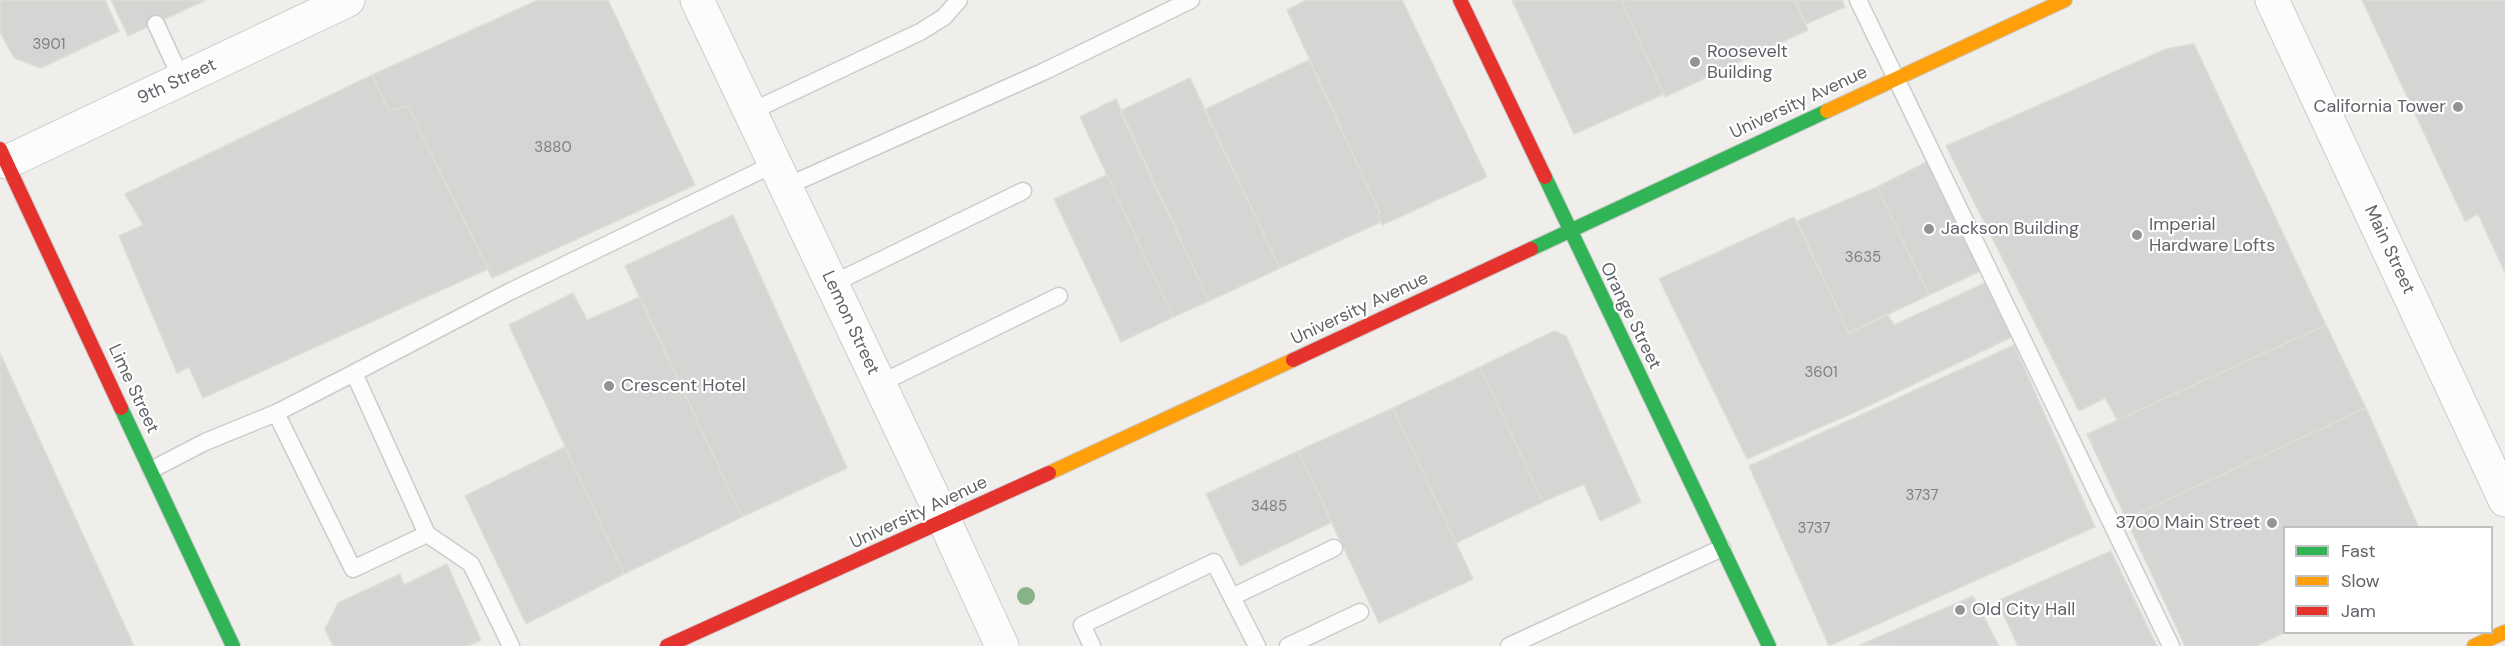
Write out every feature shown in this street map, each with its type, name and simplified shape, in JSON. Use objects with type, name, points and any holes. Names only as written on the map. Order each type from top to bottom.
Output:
[{"type":"main road","name":"Orange Street","points":[[1460,0],[1769,646]]},
{"type":"main road","name":"University Avenue","points":[[667,646],[945,522],[1569,232],[1895,77],[2065,0]]},
{"type":"main road","name":"Lime Street","points":[[2,158],[233,646]]},
{"type":"main road","points":[[2474,646],[2505,632]]},
{"type":"street","name":"9th Street","points":[[2,158],[182,80],[348,0]]},
{"type":"street","name":"Lemon Street","points":[[697,0],[1002,646]]},
{"type":"street","name":"Main Street","points":[[2272,0],[2505,500]]},
{"type":"lane","points":[[750,112],[920,32],[944,17],[959,0]]},
{"type":"lane","points":[[151,470],[205,442],[276,413],[509,292],[780,175],[1045,71],[1191,0]]},
{"type":"lane","points":[[1858,0],[2171,646]]},
{"type":"lane","points":[[156,24],[182,80]]},
{"type":"lane","points":[[832,284],[1023,191]]},
{"type":"lane","points":[[879,384],[1059,296]]},
{"type":"lane","points":[[354,373],[427,534],[471,564],[511,646]]},
{"type":"lane","points":[[276,413],[354,569],[427,534]]},
{"type":"lane","points":[[1232,597],[1334,548]]},
{"type":"lane","points":[[1509,646],[1722,548]]},
{"type":"lane","points":[[1092,646],[1082,625],[1214,562],[1257,646]]},
{"type":"lane","points":[[1288,646],[1360,612]]},
{"type":"building","points":[[0,0],[105,0],[119,31],[41,68],[14,58],[0,32]]},
{"type":"building","points":[[111,0],[206,0],[128,36]]},
{"type":"building","points":[[538,0],[608,0],[695,185],[492,278],[408,106],[389,111],[372,75]]},
{"type":"building","points":[[1306,0],[1402,0],[1487,177],[1382,225],[1377,215],[1380,213],[1287,10]]},
{"type":"building","points":[[1512,0],[1621,0],[1664,94],[1574,134]]},
{"type":"building","name":"Roosevelt Building","points":[[1621,0],[1795,0],[1808,30],[1665,97]]},
{"type":"building","points":[[1795,0],[1842,0],[1845,7],[1806,24]]},
{"type":"building","name":"California Tower","points":[[2362,0],[2505,0],[2505,273],[2478,214],[2465,221]]},
{"type":"building","name":"Imperial Hardware Lofts","points":[[2194,44],[2326,325],[2117,420],[2105,398],[2079,411],[1946,146],[2166,49]]},
{"type":"building","points":[[1309,60],[1380,213],[1377,215],[1381,222],[1280,268],[1204,110]]},
{"type":"building","points":[[372,75],[389,111],[408,106],[488,269],[203,398],[189,367],[177,373],[119,236],[143,225],[125,194]]},
{"type":"building","points":[[1190,78],[1280,268],[1209,301],[1120,111]]},
{"type":"building","points":[[1116,99],[1209,301],[1173,317],[1080,117]]},
{"type":"building","name":"Jackson Building","points":[[1930,160],[1981,271],[1929,295],[1877,187]]},
{"type":"building","points":[[1107,175],[1173,317],[1121,342],[1054,199]]},
{"type":"building","points":[[1877,187],[1929,295],[1849,333],[1797,221]]},
{"type":"building","points":[[733,215],[847,468],[742,517],[625,266]]},
{"type":"building","points":[[1794,217],[1849,333],[1887,314],[1894,325],[1985,283],[2012,337],[1862,409],[1747,459],[1659,279]]},
{"type":"building","name":"Crescent Hotel","points":[[573,293],[587,320],[640,297],[742,517],[624,574],[509,325]]},
{"type":"building","points":[[2326,325],[2366,408],[2126,519],[2087,434]]},
{"type":"building","points":[[1554,331],[1566,336],[1641,502],[1600,521],[1584,484],[1543,502],[1480,367]]},
{"type":"building","points":[[2014,345],[2095,527],[1829,646],[1749,466]]},
{"type":"building","points":[[0,353],[134,646],[0,646]]},
{"type":"building","points":[[1480,367],[1543,502],[1456,543],[1393,408]]},
{"type":"building","points":[[1393,408],[1473,579],[1379,623],[1298,451]]},
{"type":"building","name":"3700 Main Street","points":[[2366,408],[2418,526],[2283,526],[2283,633],[2257,646],[2185,646],[2126,519]]},
{"type":"building","points":[[565,447],[624,574],[526,624],[465,496]]},
{"type":"building","points":[[1298,451],[1332,522],[1240,566],[1206,494]]},
{"type":"building","points":[[2111,551],[2157,646],[2018,646],[1997,601]]},
{"type":"building","points":[[447,564],[481,640],[468,646],[333,646],[325,629],[338,603],[400,574],[404,585]]},
{"type":"building","name":"Old City Hall","points":[[1973,596],[1999,646],[1860,645],[1906,625]]},
{"type":"traffic: fast","points":[[1531,249],[1827,111]]},
{"type":"traffic: fast","points":[[1545,177],[1769,646]]},
{"type":"traffic: fast","points":[[121,408],[233,646]]},
{"type":"traffic: slow","points":[[1827,111],[2065,0]]},
{"type":"traffic: slow","points":[[1049,473],[1293,360]]},
{"type":"traffic: slow","points":[[2474,646],[2505,632]]},
{"type":"traffic: jam","points":[[1460,0],[1545,177]]},
{"type":"traffic: jam","points":[[0,149],[121,408]]},
{"type":"traffic: jam","points":[[1293,360],[1531,249]]},
{"type":"traffic: jam","points":[[667,646],[1049,473]]},
{"type":"place","name":"Roosevelt Building","points":[[1695,62]]},
{"type":"place","name":"California Tower","points":[[2458,107]]},
{"type":"place","name":"Jackson Building","points":[[1929,229]]},
{"type":"place","name":"Imperial Hardware Lofts","points":[[2137,235]]},
{"type":"place","name":"Crescent Hotel","points":[[609,386]]},
{"type":"place","name":"3700 Main Street","points":[[2272,523]]},
{"type":"place","name":"Old City Hall","points":[[1960,610]]}]
